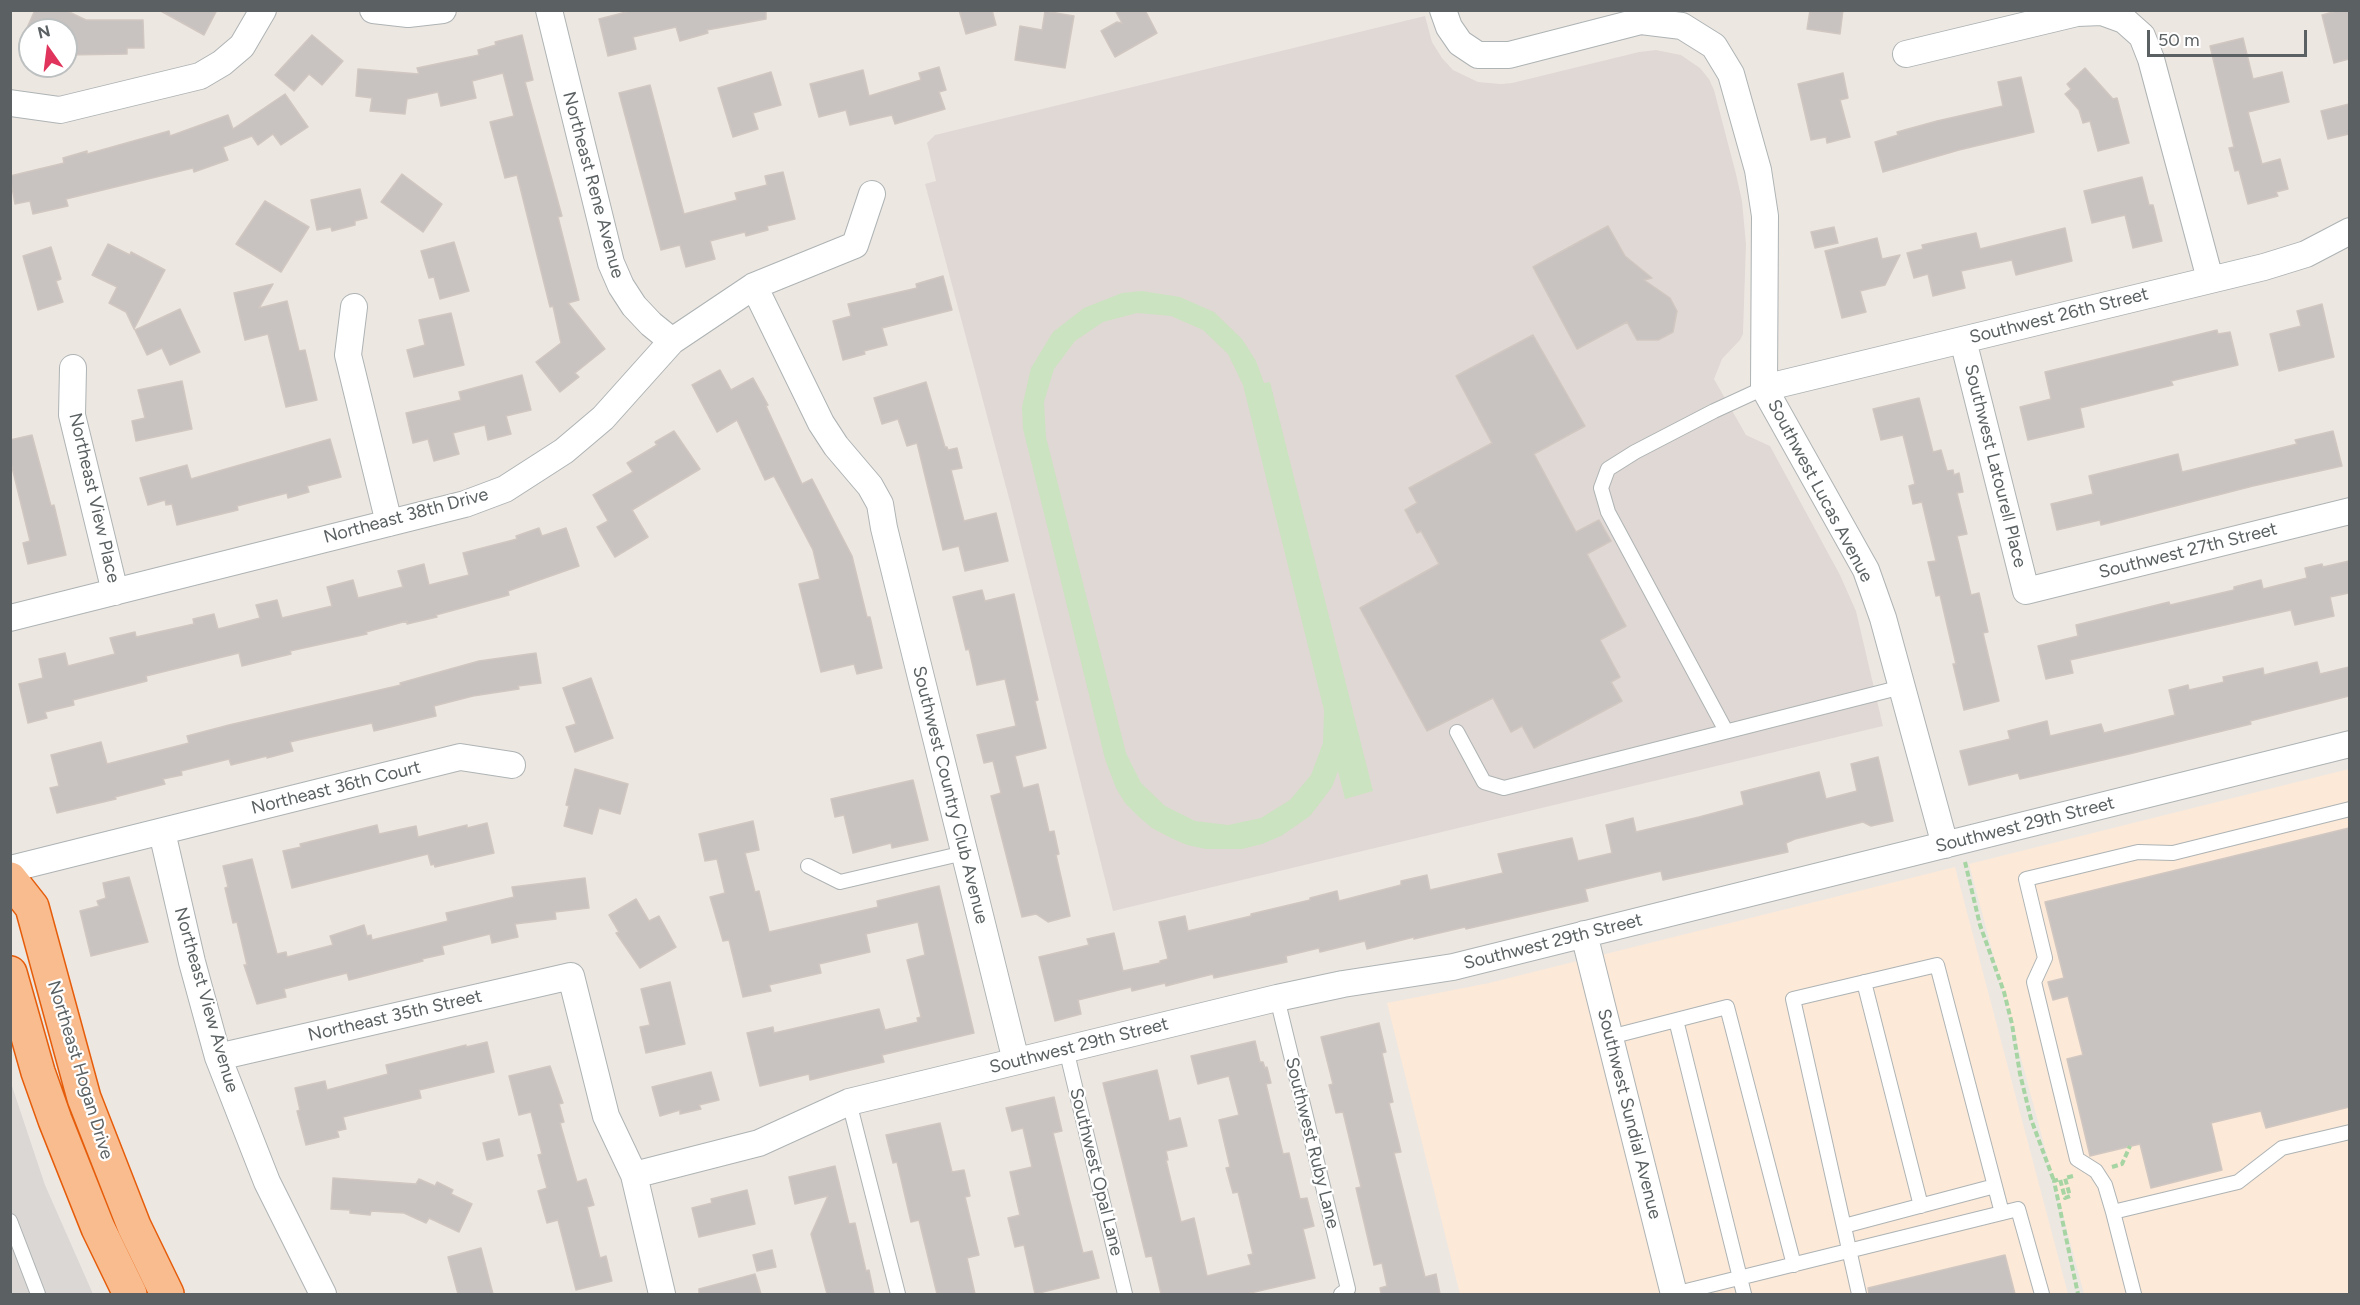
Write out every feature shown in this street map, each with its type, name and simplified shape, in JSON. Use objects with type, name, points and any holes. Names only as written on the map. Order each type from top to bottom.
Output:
[{"type":"highway","name":"Northeast Hogan Drive","points":[[10,879],[32,906],[84,1098],[134,1226],[167,1294]]},
{"type":"highway","name":"Northeast Hogan Drive","points":[[10,973],[38,1072],[55,1120],[98,1228],[130,1294]]},
{"type":"street","points":[[10,103],[60,110],[200,76],[222,63],[242,46],[263,10]]},
{"type":"street","points":[[373,10],[408,14],[444,10]]},
{"type":"street","name":"Northeast Rene Avenue","points":[[549,10],[611,263],[621,286],[634,306],[672,341]]},
{"type":"street","name":"Southwest Lucas Avenue","points":[[1443,10],[1449,27],[1460,43],[1478,55],[1509,55],[1641,21],[1682,26],[1714,46],[1731,74],[1758,170],[1765,216],[1764,388],[1866,570],[1883,618],[1950,854]]},
{"type":"street","points":[[1906,54],[2077,13],[2102,12],[2124,20],[2142,36],[2151,58],[2210,279]]},
{"type":"street","name":"Northeast 38th Drive","points":[[10,618],[465,504],[505,489],[564,451],[603,418],[672,341],[754,286],[855,245],[872,194]]},
{"type":"street","name":"Southwest 26th Street","points":[[1764,388],[2264,267],[2306,254],[2349,231]]},
{"type":"street","name":"Southwest Country Club Avenue","points":[[754,286],[821,423],[870,486],[880,504],[884,528],[1016,1061]]},
{"type":"street","points":[[354,307],[348,355],[389,523]]},
{"type":"street","name":"Southwest Latourell Place","points":[[1963,340],[2026,591]]},
{"type":"street","name":"Northeast View Place","points":[[73,368],[72,415],[115,592]]},
{"type":"street","name":"Southwest 27th Street","points":[[2026,591],[2349,511]]},
{"type":"street","name":"Southwest 29th Street","points":[[634,1175],[759,1143],[849,1102],[1277,998],[1343,984],[1454,967],[1584,934],[1950,854],[2349,747]]},
{"type":"street","name":"Northeast 36th Court","points":[[10,869],[459,757],[512,765]]},
{"type":"street","name":"Northeast View Avenue","points":[[162,832],[192,962],[218,1057],[267,1182],[323,1294]]},
{"type":"street","name":"Southwest Sundial Avenue","points":[[1584,934],[1674,1294]]},
{"type":"street","name":"Northeast 35th Street","points":[[218,1057],[571,976],[606,1116],[634,1175]]},
{"type":"street","points":[[634,1175],[662,1294]]},
{"type":"lane","points":[[1726,731],[1608,512],[1601,488],[1608,469],[1635,452],[1764,388]]},
{"type":"lane","points":[[1457,732],[1484,782],[1504,788],[1902,687]]},
{"type":"lane","points":[[2133,1294],[2105,1185],[2096,1171],[2077,1159],[2034,982],[2045,958],[2026,879],[2138,852],[2174,853],[2349,809]]},
{"type":"lane","points":[[808,866],[840,882],[964,853]]},
{"type":"lane","points":[[1859,1294],[1793,999],[1937,965],[2002,1213]]},
{"type":"lane","points":[[1864,982],[1921,1206]]},
{"type":"lane","name":"Southwest Ruby Lane","points":[[1277,998],[1345,1292]]},
{"type":"lane","points":[[1610,1037],[1727,1007],[1794,1265]]},
{"type":"lane","points":[[1676,1020],[1744,1294]]},
{"type":"lane","name":"Southwest Opal Lane","points":[[1066,1049],[1125,1294]]},
{"type":"lane","points":[[849,1102],[898,1294]]},
{"type":"lane","points":[[2113,1212],[2238,1182],[2282,1148],[2349,1132]]},
{"type":"lane","points":[[1844,1226],[1995,1186]]},
{"type":"lane","points":[[1674,1294],[2018,1209],[2042,1294]]},
{"type":"lane","points":[[10,1221],[38,1294]]},
{"type":"path","points":[[1950,854],[1965,860],[1980,925],[2004,992],[2031,1119],[2054,1181],[2078,1294]]},
{"type":"path","points":[[2054,1181],[2060,1179],[2064,1198],[2070,1196],[2065,1178],[2122,1164],[2130,1146]]},
{"type":"shaded area","points":[[1425,16],[1432,42],[1442,58],[1453,70],[1478,82],[1512,83],[1639,52],[1656,50],[1681,55],[1700,68],[1709,79],[1714,90],[1736,174],[1742,201],[1746,244],[1743,334],[1722,359],[1714,379],[1746,435],[1770,446],[1840,575],[1856,611],[1883,726],[1113,911],[1010,502],[925,184],[936,181],[927,143],[935,135]]},
{"type":"shaded area","points":[[2349,769],[2349,1294],[2084,1294],[1969,864]]},
{"type":"shaded area","points":[[1955,867],[2068,1294],[1460,1294],[1387,1003],[1489,983]]},
{"type":"shaded area","points":[[10,1080],[45,1185],[93,1294],[11,1294]]},
{"type":"green space","points":[[1142,291],[1180,297],[1214,312],[1242,339],[1256,361],[1264,383],[1270,382],[1373,791],[1345,799],[1338,771],[1332,787],[1310,816],[1281,836],[1242,849],[1206,849],[1187,845],[1171,838],[1152,828],[1139,817],[1125,803],[1116,788],[1105,759],[1023,429],[1022,407],[1031,368],[1053,332],[1084,308],[1122,293]],"holes":[[[1137,313],[1171,316],[1203,330],[1228,354],[1243,385],[1324,710],[1323,743],[1311,775],[1290,800],[1261,818],[1228,825],[1195,821],[1165,806],[1141,783],[1126,753],[1046,437],[1044,402],[1054,369],[1075,341],[1103,322]]]},
{"type":"building","points":[[35,10],[65,10],[86,20],[143,20],[144,48],[127,48],[127,54],[78,55],[78,18],[31,18]]},
{"type":"building","points":[[159,10],[217,10],[204,35]]},
{"type":"building","points":[[634,10],[766,10],[766,19],[707,30],[708,33],[680,41],[676,27],[633,37],[636,49],[608,56],[599,19]]},
{"type":"building","points":[[959,10],[992,10],[996,25],[966,34]]},
{"type":"building","points":[[1115,10],[1145,10],[1157,33],[1115,57],[1101,31],[1117,22],[1122,23]]},
{"type":"building","points":[[1810,10],[1843,10],[1840,34],[1807,29]]},
{"type":"building","points":[[2349,10],[2349,59],[2334,63],[2322,15]]},
{"type":"building","points":[[1045,11],[1074,16],[1065,68],[1015,60],[1020,26],[1042,30]]},
{"type":"building","points":[[312,35],[343,61],[322,85],[309,74],[294,91],[275,75]]},
{"type":"building","points":[[522,35],[533,80],[525,82],[562,216],[558,217],[579,300],[568,303],[605,349],[575,373],[579,377],[560,392],[536,362],[561,343],[517,175],[505,178],[490,122],[514,116],[503,73],[472,81],[476,98],[441,106],[438,92],[407,99],[405,114],[370,111],[372,98],[356,96],[358,69],[419,74],[417,68],[479,55],[478,50],[496,45],[495,42]]},
{"type":"building","points":[[2243,38],[2253,79],[2282,72],[2289,102],[2248,112],[2262,164],[2280,159],[2288,189],[2276,192],[2278,196],[2248,204],[2239,170],[2235,171],[2229,148],[2234,147],[2210,46]]},
{"type":"building","points":[[939,67],[946,90],[939,92],[945,109],[895,124],[892,115],[850,125],[846,110],[819,117],[810,84],[863,70],[869,96],[921,80],[919,73]]},
{"type":"building","points":[[2085,68],[2113,99],[2117,98],[2129,143],[2098,151],[2090,121],[2083,123],[2079,110],[2065,94],[2071,89],[2067,84]]},
{"type":"building","points":[[771,72],[781,105],[753,113],[758,129],[733,137],[718,88]]},
{"type":"building","points":[[1843,73],[1848,98],[1840,100],[1850,137],[1827,143],[1826,137],[1811,140],[1798,84]]},
{"type":"building","points":[[2021,77],[2034,132],[1959,150],[1883,172],[1875,142],[1898,135],[1897,132],[2003,106],[1998,82]]},
{"type":"building","points":[[650,85],[684,214],[737,200],[735,193],[767,185],[765,176],[783,172],[795,219],[767,226],[768,230],[746,236],[745,232],[710,241],[715,259],[686,267],[680,245],[661,250],[619,93]]},
{"type":"building","points":[[285,94],[308,127],[281,145],[273,134],[258,145],[252,136],[223,147],[228,160],[194,172],[193,168],[66,199],[68,206],[33,214],[30,201],[15,204],[10,176],[64,163],[63,158],[87,151],[87,154],[169,131],[170,136],[228,115],[233,129]]},
{"type":"building","points":[[2349,104],[2349,134],[2328,139],[2321,111]]},
{"type":"building","points":[[402,174],[442,204],[423,232],[381,202]]},
{"type":"building","points":[[2142,177],[2149,205],[2153,205],[2162,241],[2133,248],[2125,215],[2092,223],[2084,191]]},
{"type":"building","points":[[360,189],[367,218],[355,221],[355,225],[332,231],[331,227],[317,230],[311,200]]},
{"type":"building","points":[[265,201],[309,227],[281,272],[236,244]]},
{"type":"building","points":[[1608,226],[1625,256],[1652,278],[1644,280],[1670,298],[1677,311],[1673,332],[1658,340],[1637,340],[1627,322],[1577,349],[1533,267]]},
{"type":"building","points":[[1834,227],[1838,243],[1815,248],[1811,232]]},
{"type":"building","points":[[2065,228],[2072,261],[2016,275],[2012,260],[1961,271],[1965,288],[1933,296],[1928,274],[1914,278],[1907,253],[1923,249],[1922,245],[1976,233],[1980,249]]},
{"type":"building","points":[[1877,238],[1882,259],[1900,255],[1885,285],[1860,291],[1866,312],[1842,318],[1825,251]]},
{"type":"building","points":[[454,242],[469,291],[440,299],[434,277],[429,278],[421,251]]},
{"type":"building","points":[[108,244],[130,255],[131,252],[165,270],[134,329],[126,312],[109,303],[117,287],[92,275]]},
{"type":"building","points":[[51,247],[61,279],[56,281],[63,302],[38,310],[23,256]]},
{"type":"building","points":[[943,276],[952,310],[882,328],[887,345],[843,360],[833,321],[851,316],[848,304],[917,288],[916,284]]},
{"type":"building","points":[[273,284],[259,308],[287,301],[299,351],[305,350],[317,400],[286,407],[268,334],[245,340],[234,293]]},
{"type":"building","points":[[2322,304],[2334,357],[2279,371],[2270,334],[2301,326],[2297,311]]},
{"type":"building","points":[[180,309],[200,352],[170,365],[162,348],[147,355],[135,330]]},
{"type":"building","points":[[451,313],[464,365],[414,377],[407,350],[425,345],[419,320]]},
{"type":"building","points":[[2217,330],[2218,334],[2230,332],[2238,365],[2171,381],[2173,385],[2080,408],[2084,427],[2028,440],[2020,407],[2051,399],[2045,372]]},
{"type":"building","points":[[1533,335],[1585,426],[1534,454],[1576,532],[1599,520],[1611,541],[1587,554],[1626,626],[1600,640],[1620,677],[1611,682],[1622,701],[1534,748],[1522,726],[1511,732],[1493,698],[1427,731],[1360,608],[1439,564],[1421,531],[1417,533],[1405,510],[1417,503],[1409,488],[1492,443],[1456,376]]},
{"type":"building","points":[[720,370],[731,390],[753,378],[768,405],[766,406],[802,484],[812,479],[852,556],[882,668],[857,674],[854,664],[821,672],[799,584],[820,579],[813,550],[774,476],[765,480],[737,420],[717,432],[692,385]]},
{"type":"building","points":[[522,375],[531,410],[506,416],[511,434],[488,440],[485,425],[453,433],[459,454],[434,461],[428,439],[413,443],[406,413],[461,400],[459,392]]},
{"type":"building","points":[[182,381],[192,429],[136,441],[132,421],[145,418],[138,390]]},
{"type":"building","points":[[926,382],[945,447],[948,450],[957,448],[962,468],[951,470],[964,521],[996,513],[1008,561],[965,571],[959,546],[943,550],[917,443],[907,446],[898,419],[882,424],[874,398]]},
{"type":"building","points":[[1919,398],[1933,452],[1941,450],[1947,471],[1953,470],[1954,475],[1959,473],[1963,492],[1957,493],[1967,534],[1957,536],[1971,595],[1979,593],[1988,632],[1983,633],[1999,701],[1964,710],[1940,595],[1936,596],[1928,562],[1936,561],[1922,502],[1913,504],[1909,486],[1915,484],[1903,435],[1881,440],[1873,409]]},
{"type":"building","points":[[674,431],[700,469],[632,510],[648,537],[615,557],[597,527],[608,521],[593,495],[633,472],[627,463],[657,445],[655,442]]},
{"type":"building","points":[[2333,431],[2342,466],[2101,525],[2100,520],[2057,530],[2051,504],[2093,494],[2089,476],[2178,454],[2182,472],[2297,444],[2295,440]]},
{"type":"building","points":[[32,435],[51,506],[54,505],[66,555],[28,564],[23,543],[30,541],[10,459],[10,440]]},
{"type":"building","points":[[330,439],[341,477],[307,486],[309,492],[288,498],[287,493],[237,506],[238,510],[177,525],[172,504],[166,505],[165,500],[148,505],[140,478],[187,465],[191,479]]},
{"type":"building","points":[[539,528],[542,536],[566,528],[579,566],[508,591],[509,595],[436,615],[437,617],[407,624],[407,621],[366,632],[367,634],[290,651],[291,654],[242,666],[239,653],[146,676],[147,681],[73,700],[74,705],[45,712],[47,718],[28,723],[19,684],[43,678],[39,659],[65,653],[68,666],[115,654],[110,638],[135,632],[136,637],[194,624],[193,619],[214,614],[218,629],[260,618],[256,605],[277,600],[282,618],[332,606],[327,587],[353,580],[358,598],[403,587],[398,571],[424,564],[429,585],[469,575],[463,553],[517,539],[516,536]]},
{"type":"building","points":[[2349,561],[2349,593],[2330,597],[2334,616],[2295,625],[2291,610],[2070,660],[2073,673],[2046,679],[2038,646],[2078,636],[2076,625],[2169,602],[2170,605],[2234,590],[2234,587],[2261,580],[2263,589],[2307,578],[2305,568],[2322,564],[2323,567]]},
{"type":"building","points":[[982,590],[985,601],[1014,594],[1038,700],[1035,701],[1046,748],[1015,756],[1023,788],[1038,784],[1049,832],[1054,831],[1059,854],[1056,855],[1070,916],[1048,922],[1036,914],[1022,917],[991,796],[1001,793],[993,761],[984,763],[977,735],[1016,726],[1005,679],[977,685],[969,649],[966,650],[953,597]]},
{"type":"building","points":[[536,653],[541,683],[518,686],[519,689],[473,696],[434,706],[436,716],[374,731],[372,723],[290,742],[293,751],[267,758],[267,756],[231,765],[229,759],[181,771],[182,775],[163,779],[165,784],[57,813],[50,788],[59,786],[51,755],[101,742],[107,764],[189,743],[187,736],[229,725],[401,685],[400,683],[479,661]]},
{"type":"building","points":[[2317,662],[2320,674],[2349,667],[2349,696],[2250,721],[2251,724],[2129,754],[2020,779],[2018,773],[1969,785],[1960,751],[2010,739],[2008,731],[2047,721],[2050,736],[2101,724],[2104,733],[2175,715],[2169,690],[2188,685],[2189,690],[2224,682],[2223,677],[2263,668],[2264,675]]},
{"type":"building","points":[[591,678],[613,738],[575,752],[566,727],[576,724],[563,688]]},
{"type":"building","points":[[1878,757],[1893,821],[1871,826],[1863,822],[1795,839],[1786,843],[1788,852],[1663,880],[1661,871],[1585,889],[1588,901],[1466,929],[1465,927],[1414,939],[1414,937],[1367,949],[1365,941],[1320,952],[1319,948],[1286,956],[1287,962],[1214,978],[1213,974],[1166,986],[1165,983],[1132,991],[1131,987],[1078,1000],[1081,1014],[1055,1021],[1039,957],[1089,945],[1087,939],[1114,933],[1123,971],[1160,963],[1168,959],[1159,922],[1185,916],[1188,931],[1251,916],[1251,914],[1337,891],[1339,901],[1401,885],[1401,881],[1427,875],[1430,890],[1503,873],[1498,854],[1572,838],[1578,861],[1612,853],[1606,825],[1633,818],[1636,832],[1699,817],[1744,805],[1741,792],[1819,772],[1826,799],[1857,791],[1851,764]]},
{"type":"building","points":[[575,769],[628,784],[620,814],[599,808],[592,834],[564,826],[569,806],[566,805]]},
{"type":"building","points":[[913,780],[928,840],[892,848],[891,843],[853,853],[844,815],[835,817],[831,799]]},
{"type":"building","points":[[753,821],[759,850],[745,853],[755,892],[759,891],[769,932],[878,907],[877,901],[939,886],[974,1033],[882,1055],[884,1062],[810,1080],[809,1074],[760,1086],[747,1033],[773,1027],[774,1033],[879,1009],[885,1030],[918,1022],[917,1018],[921,1017],[907,960],[925,955],[918,922],[866,934],[870,952],[819,964],[821,973],[769,985],[771,991],[743,997],[729,940],[723,941],[710,897],[725,893],[717,859],[705,861],[699,834]]},
{"type":"building","points":[[487,823],[494,853],[435,867],[434,864],[431,865],[428,854],[292,888],[283,851],[301,847],[300,844],[377,825],[379,834],[416,826],[418,837],[467,825],[467,828]]},
{"type":"building","points":[[2349,828],[2349,1107],[2266,1128],[2261,1111],[2211,1123],[2222,1170],[2151,1188],[2140,1144],[2090,1156],[2067,1059],[2083,1055],[2068,996],[2053,1000],[2048,982],[2064,978],[2045,902]]},
{"type":"building","points":[[252,859],[277,954],[286,952],[287,957],[333,945],[330,936],[364,925],[367,936],[371,935],[372,940],[448,921],[446,913],[514,897],[512,887],[585,878],[589,908],[555,912],[556,919],[515,924],[518,937],[492,943],[490,934],[442,946],[444,954],[422,959],[423,961],[349,980],[347,973],[284,989],[286,997],[257,1004],[244,965],[247,965],[237,922],[233,923],[225,888],[228,887],[223,866]]},
{"type":"building","points":[[129,877],[148,942],[91,956],[80,911],[99,906],[97,901],[106,898],[103,883]]},
{"type":"building","points":[[636,899],[649,921],[659,916],[676,947],[640,968],[616,933],[619,932],[609,915]]},
{"type":"building","points":[[670,982],[685,1044],[646,1053],[640,1027],[650,1025],[641,989]]},
{"type":"building","points":[[1379,1023],[1386,1052],[1382,1053],[1393,1102],[1389,1103],[1401,1152],[1394,1153],[1425,1277],[1436,1274],[1440,1294],[1381,1294],[1380,1288],[1387,1286],[1382,1263],[1374,1265],[1356,1188],[1361,1187],[1343,1112],[1336,1113],[1329,1085],[1333,1084],[1321,1037]]},
{"type":"building","points":[[1255,1041],[1260,1062],[1263,1062],[1265,1068],[1267,1067],[1271,1083],[1266,1084],[1283,1154],[1289,1153],[1300,1199],[1307,1198],[1314,1226],[1303,1229],[1315,1278],[1246,1294],[1161,1294],[1152,1256],[1146,1257],[1103,1083],[1157,1070],[1169,1121],[1180,1118],[1187,1146],[1166,1151],[1168,1160],[1166,1160],[1181,1222],[1194,1218],[1207,1276],[1251,1265],[1248,1255],[1253,1254],[1238,1192],[1233,1193],[1226,1168],[1230,1167],[1219,1120],[1239,1115],[1229,1076],[1198,1084],[1191,1056]]},
{"type":"building","points":[[487,1042],[494,1072],[419,1090],[421,1098],[343,1117],[346,1129],[337,1131],[339,1137],[306,1145],[297,1111],[300,1110],[295,1088],[325,1081],[327,1090],[388,1074],[386,1065]]},
{"type":"building","points":[[550,1066],[563,1103],[559,1104],[564,1122],[560,1123],[577,1182],[586,1179],[594,1205],[587,1207],[600,1258],[606,1256],[612,1281],[576,1290],[558,1220],[547,1223],[538,1191],[547,1188],[538,1155],[542,1154],[531,1112],[519,1115],[509,1076]]},
{"type":"building","points":[[711,1072],[719,1100],[699,1105],[701,1109],[680,1114],[680,1110],[660,1116],[652,1087]]},
{"type":"building","points":[[1054,1097],[1062,1131],[1053,1133],[1068,1194],[1083,1253],[1092,1251],[1099,1278],[1035,1294],[1024,1245],[1015,1247],[1008,1218],[1020,1215],[1010,1172],[1032,1167],[1023,1128],[1012,1131],[1006,1108]]},
{"type":"building","points":[[940,1123],[952,1172],[964,1170],[970,1196],[965,1197],[979,1255],[967,1258],[975,1294],[937,1294],[919,1220],[911,1222],[897,1162],[893,1163],[886,1135]]},
{"type":"building","points":[[499,1139],[503,1156],[487,1160],[483,1143]]},
{"type":"building","points":[[835,1166],[849,1224],[855,1223],[874,1294],[827,1294],[811,1234],[828,1196],[795,1204],[789,1177]]},
{"type":"building","points":[[333,1178],[416,1184],[419,1179],[435,1186],[437,1182],[453,1190],[451,1194],[472,1204],[459,1232],[429,1218],[426,1223],[404,1213],[371,1211],[370,1215],[350,1213],[350,1210],[331,1209]]},
{"type":"building","points":[[747,1190],[755,1224],[699,1237],[692,1208],[712,1203],[711,1199]]},
{"type":"building","points":[[481,1248],[493,1294],[458,1294],[448,1257]]},
{"type":"building","points":[[772,1250],[776,1267],[757,1271],[753,1255]]},
{"type":"building","points":[[2005,1255],[2015,1294],[1869,1294],[1868,1288]]},
{"type":"building","points":[[755,1274],[761,1294],[699,1294],[699,1289]]}]
